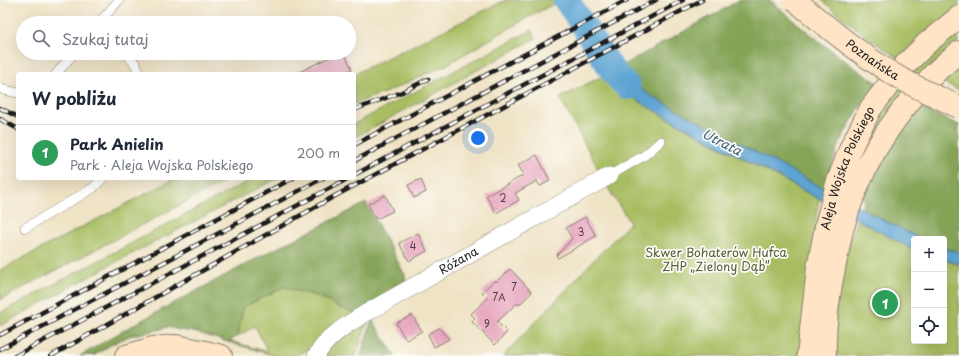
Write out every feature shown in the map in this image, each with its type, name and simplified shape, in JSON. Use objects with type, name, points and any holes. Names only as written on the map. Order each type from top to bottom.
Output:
[{"type":"main road","name":"Poznańska","points":[[795,0],[822,23],[888,71],[914,86],[959,107]]},
{"type":"main road","name":"Aleja Wojska Polskiego","points":[[808,356],[818,268],[835,224],[846,189],[847,157],[872,108],[900,70],[927,43],[959,17]]},
{"type":"main road","name":"Aleja Wojska Polskiego","points":[[846,189],[858,184],[872,155],[903,109],[932,75],[959,52]]},
{"type":"main road","name":"Aleja Wojska Polskiego","points":[[825,356],[835,224]]},
{"type":"main road","points":[[126,356],[153,348],[176,346],[213,354]]},
{"type":"street","name":"Różana","points":[[316,356],[331,336],[366,313],[609,176]]},
{"type":"lane","points":[[105,16],[119,0]]},
{"type":"lane","points":[[58,72],[68,60]]},
{"type":"lane","points":[[132,60],[136,64],[139,72]]},
{"type":"lane","points":[[0,88],[16,93]]},
{"type":"lane","points":[[609,176],[644,155],[661,141]]},
{"type":"lane","points":[[25,228],[93,188],[101,180]]},
{"type":"green space","points":[[506,0],[559,0],[446,65],[389,91],[356,103],[356,73]]},
{"type":"green space","points":[[740,0],[770,0],[836,54],[878,83],[860,107],[845,132],[835,155],[824,189],[651,96],[629,80],[618,68]]},
{"type":"green space","points":[[822,0],[959,0],[959,7],[898,58],[867,37]]},
{"type":"green space","points":[[532,30],[536,38],[356,137],[356,123]]},
{"type":"green space","points":[[952,33],[959,41],[941,56],[853,175],[857,151],[892,93]]},
{"type":"green space","points":[[959,62],[959,90],[938,80]]},
{"type":"green space","name":"Skwer Bohaterów Hufca ZHP „Zielony Dąb”","points":[[608,73],[611,77],[667,118],[819,199],[800,356],[503,356],[630,223],[610,191],[560,98]]},
{"type":"green space","points":[[918,106],[959,125],[959,252],[947,249],[947,236],[915,236],[861,209],[865,199],[863,198],[887,146]]},
{"type":"green space","points":[[172,180],[227,180],[0,300],[0,270]]},
{"type":"green space","points":[[250,180],[274,180],[116,262],[0,326],[0,313]]},
{"type":"green space","points":[[366,203],[405,275],[406,285],[356,313],[340,308],[317,296],[284,287],[243,307],[238,336],[228,342],[194,332],[168,327],[129,336],[112,344],[95,355],[80,356],[133,325],[265,254]]},
{"type":"green space","points":[[857,219],[911,247],[911,344],[947,344],[947,261],[959,264],[959,356],[833,356],[838,281]]},
{"type":"green space","points":[[284,287],[317,296],[340,308],[356,313],[311,351],[307,350],[294,356],[276,356],[228,342],[230,341],[268,352],[255,326],[238,336],[243,307]]},
{"type":"green space","points":[[372,319],[395,356],[360,356]]},
{"type":"green space","points":[[368,320],[356,356],[326,356],[326,350]]},
{"type":"water","points":[[610,57],[620,71],[632,83],[651,96],[915,236],[911,236],[911,248],[643,104],[630,95],[615,80],[602,61]]},
{"type":"water","points":[[947,249],[959,252],[959,264],[947,261]]},
{"type":"building","points":[[324,60],[348,60],[352,69],[346,72],[299,72]]},
{"type":"building","points":[[537,155],[550,181],[540,186],[537,181],[515,193],[519,200],[496,213],[486,196],[524,175],[518,165]]},
{"type":"building","points":[[421,179],[426,192],[414,198],[408,185]]},
{"type":"building","points":[[385,195],[393,211],[376,219],[368,204]]},
{"type":"building","points":[[585,217],[596,236],[558,258],[556,256],[572,239],[566,228]]},
{"type":"building","points":[[418,233],[427,251],[409,261],[399,243]]},
{"type":"building","points":[[510,269],[532,292],[519,305],[517,303],[497,322],[507,332],[495,345],[472,322],[475,318],[471,314],[488,298],[482,292]]},
{"type":"building","points":[[412,315],[422,331],[406,340],[396,323]]},
{"type":"building","points":[[439,328],[449,339],[434,347],[428,334]]},
{"type":"waterway","name":"Utrata","points":[[566,0],[612,70],[628,87]]},
{"type":"railway","points":[[356,144],[627,0]]},
{"type":"railway","points":[[356,160],[656,0]]},
{"type":"railway","points":[[356,174],[683,0]]},
{"type":"railway","points":[[51,356],[335,196],[702,0]]},
{"type":"railway","points":[[356,109],[402,92],[428,79]]},
{"type":"railway","points":[[0,108],[16,116]]},
{"type":"railway","points":[[0,119],[16,128]]},
{"type":"railway","points":[[0,335],[289,180]]},
{"type":"railway","points":[[0,349],[319,180]]},
{"type":"railway","points":[[15,356],[345,180]]},
{"type":"place","name":"Park Anielin","points":[[885,303]]}]
